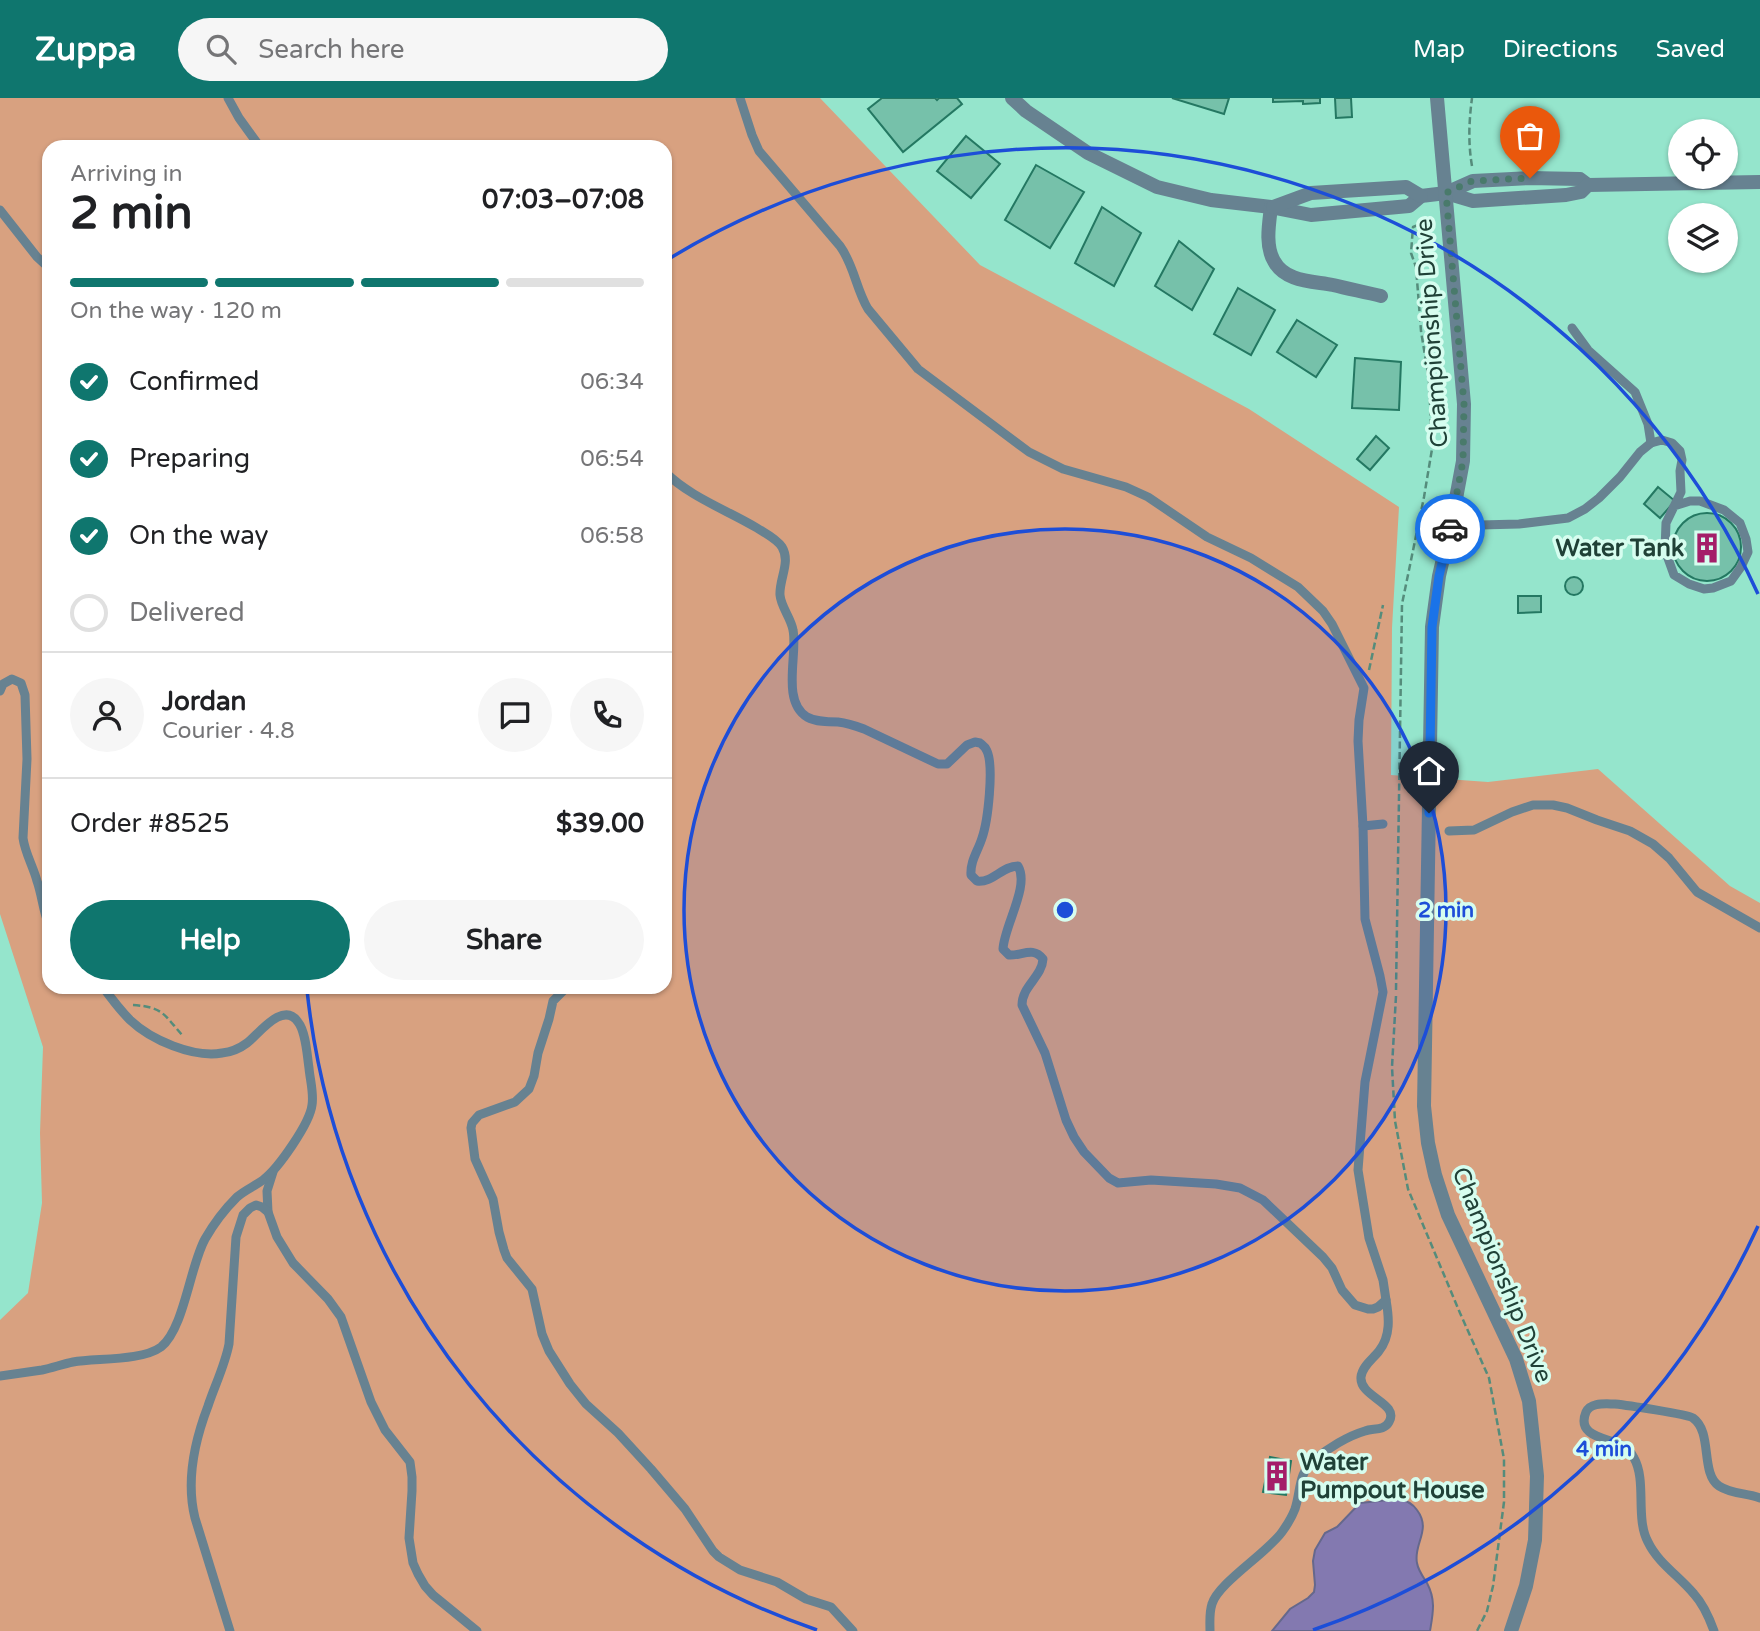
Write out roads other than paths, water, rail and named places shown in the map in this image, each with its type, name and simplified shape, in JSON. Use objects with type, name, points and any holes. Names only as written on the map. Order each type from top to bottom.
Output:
[{"type":"street","points":[[1012,98],[1026,111],[1088,153],[1157,187],[1211,200],[1311,215],[1409,206],[1421,196],[1446,193],[1472,181],[1484,180],[1580,179],[1588,185],[1760,182]]},
{"type":"street","name":"Championship Drive","points":[[1437,98],[1464,404],[1463,461],[1439,576],[1432,627],[1424,1106],[1434,1175],[1448,1215],[1516,1359],[1528,1401],[1537,1476],[1535,1540],[1511,1631]]},
{"type":"street","points":[[1271,207],[1311,193],[1406,187],[1421,196]]},
{"type":"street","points":[[1271,207],[1269,248],[1274,263],[1287,274],[1306,281],[1381,296]]},
{"type":"lane","points":[[228,98],[255,140]]},
{"type":"lane","points":[[740,98],[760,151],[840,246],[849,261],[868,309],[918,369],[1035,456],[1063,469],[1143,495],[1207,537],[1251,558],[1298,587],[1323,611],[1332,624],[1362,682],[1364,691],[1358,741],[1365,919],[1383,992],[1365,1082],[1358,1170],[1369,1238],[1383,1280],[1388,1326],[1386,1338],[1379,1351],[1362,1370],[1361,1381],[1366,1391],[1386,1406],[1391,1416],[1384,1427],[1364,1431],[1347,1439],[1310,1463],[1301,1478],[1296,1508],[1283,1531],[1215,1597],[1210,1631]]},
{"type":"lane","points":[[0,210],[42,262]]},
{"type":"lane","points":[[1572,328],[1588,350],[1635,392],[1648,424],[1651,443]]},
{"type":"lane","points":[[1452,520],[1480,525],[1568,518],[1599,498],[1640,452],[1651,443],[1662,440],[1672,443],[1680,451],[1682,460],[1681,492],[1674,506],[1666,523],[1665,550],[1674,575],[1704,589],[1731,581],[1748,552],[1740,523],[1724,510],[1700,501],[1674,506]]},
{"type":"lane","points":[[672,478],[685,488],[766,533],[784,550],[786,559],[780,595],[794,633],[794,697],[799,710],[805,716],[815,720],[852,724],[938,764],[947,764],[971,743],[980,743],[986,749],[990,767],[986,819],[983,837],[971,866],[971,874],[976,881],[985,882],[1011,866],[1018,866],[1020,869],[1020,887],[1003,949],[1009,955],[1032,952],[1042,959],[1040,970],[1022,996],[1022,1005],[1045,1053],[1066,1120],[1084,1152],[1109,1178],[1118,1183],[1151,1180],[1216,1184],[1240,1188],[1253,1194],[1269,1205],[1323,1257],[1332,1268],[1342,1290],[1355,1306],[1373,1309],[1386,1300]]},
{"type":"lane","points":[[0,691],[3,684],[12,679],[21,683],[25,695],[27,769],[23,838],[42,904]]},
{"type":"lane","points":[[1449,831],[1474,830],[1512,811],[1534,805],[1567,808],[1630,831],[1653,844],[1670,858],[1697,892],[1760,928]]},
{"type":"lane","points":[[1363,826],[1383,824]]},
{"type":"lane","points":[[0,1376],[73,1363],[137,1356],[159,1348],[169,1339],[175,1326],[199,1250],[210,1231],[236,1198],[273,1171],[306,1124],[312,1107],[306,1048],[298,1021],[291,1017],[275,1017],[235,1050],[215,1054],[197,1052],[147,1033],[132,1022],[108,994]]},
{"type":"lane","points":[[560,994],[552,1001],[529,1089],[515,1102],[479,1115],[471,1128],[475,1159],[493,1199],[501,1241],[507,1258],[532,1289],[542,1334],[549,1351],[586,1404],[618,1433],[651,1469],[685,1509],[719,1557],[740,1570],[776,1582],[806,1599],[831,1607],[853,1631]]},
{"type":"lane","points":[[273,1171],[267,1191],[268,1212],[273,1228],[293,1263],[328,1299],[341,1317],[371,1402],[385,1430],[410,1462],[412,1492],[409,1538],[413,1563],[425,1587],[477,1631]]},
{"type":"lane","points":[[230,1631],[192,1508],[191,1481],[201,1426],[229,1344],[234,1251],[239,1225],[243,1215],[256,1205],[268,1212]]},
{"type":"lane","points":[[1713,1631],[1699,1600],[1648,1543],[1643,1527],[1639,1474],[1634,1457],[1620,1444],[1600,1438],[1588,1430],[1585,1426],[1587,1410],[1591,1406],[1620,1404],[1694,1418],[1704,1437],[1711,1475],[1716,1484],[1732,1492],[1760,1498]]},
{"type":"place","name":"Water Tank","points":[[1707,548]]},
{"type":"place","name":"Water Pumpout House","points":[[1277,1476]]}]
